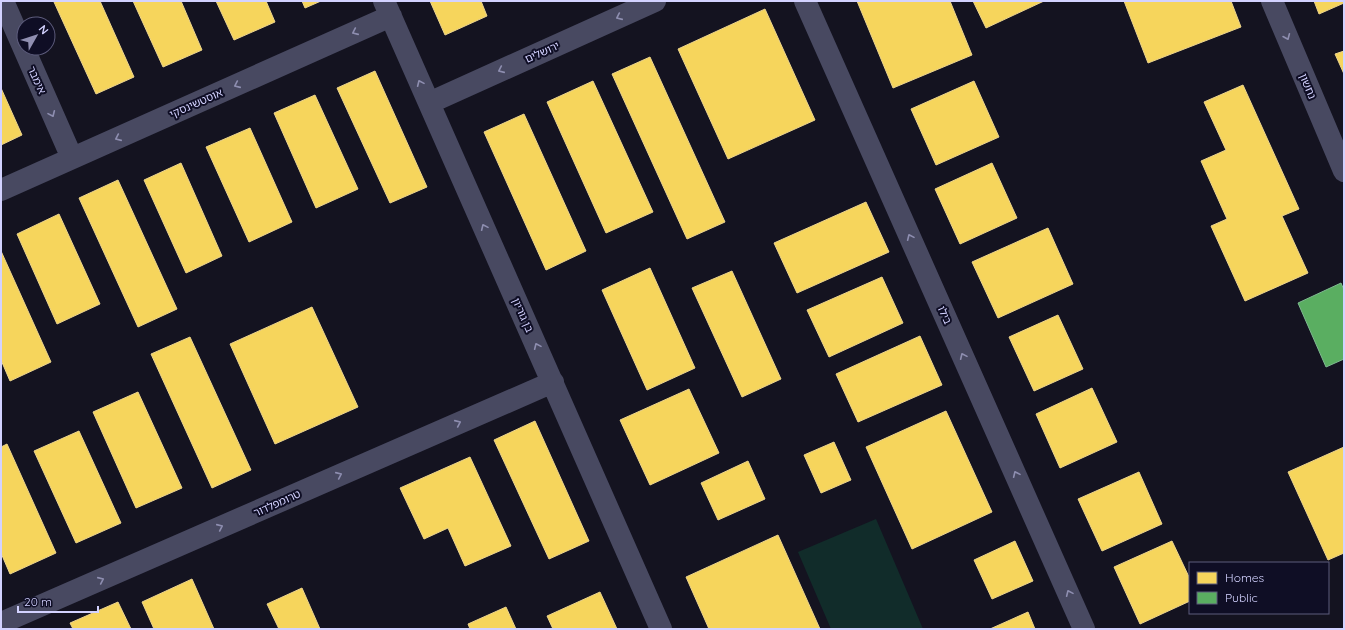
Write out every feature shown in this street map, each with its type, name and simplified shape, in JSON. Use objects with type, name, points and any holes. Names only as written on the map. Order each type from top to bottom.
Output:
[{"type":"street","name":"אימבר","points":[[3,1],[72,158]]},
{"type":"street","name":"ירושלים","points":[[429,103],[655,1]]},
{"type":"street","name":"בילו","points":[[805,1],[1084,629]]},
{"type":"street","name":"נחשון","points":[[1272,1],[1344,171]]},
{"type":"street","name":"אוסטשינסקי","points":[[1,190],[72,158],[388,8]]},
{"type":"street","name":"בן גוריון","points":[[388,8],[661,629]]},
{"type":"street","name":"טרומפלדור","points":[[1,623],[553,382]]},
{"type":"green space","points":[[876,519],[923,629],[831,629],[798,552]]},
{"type":"building: Homes","points":[[100,1],[134,77],[96,94],[54,2]]},
{"type":"building: Homes","points":[[133,1],[181,1],[202,50],[163,67]]},
{"type":"building: Homes","points":[[216,1],[266,1],[275,22],[234,40]]},
{"type":"building: Homes","points":[[302,1],[321,1],[305,8]]},
{"type":"building: Homes","points":[[430,1],[481,1],[487,16],[445,35]]},
{"type":"building: Homes","points":[[857,1],[950,1],[972,55],[893,88]]},
{"type":"building: Homes","points":[[973,1],[1044,1],[986,28]]},
{"type":"building: Homes","points":[[1124,1],[1231,1],[1241,27],[1148,63]]},
{"type":"building: Homes","points":[[1314,1],[1344,1],[1344,3],[1319,14]]},
{"type":"building: Homes","points":[[765,9],[815,120],[728,159],[678,49]]},
{"type":"building: Homes","points":[[1344,51],[1344,74],[1335,54]]},
{"type":"building: Homes","points":[[650,57],[725,222],[687,239],[612,74]]},
{"type":"building: Homes","points":[[375,71],[427,187],[390,203],[337,88]]},
{"type":"building: Homes","points":[[593,81],[653,212],[606,233],[547,102]]},
{"type":"building: Homes","points":[[974,81],[999,137],[936,165],[911,109]]},
{"type":"building: Homes","points":[[1243,85],[1299,209],[1282,216],[1308,273],[1245,301],[1211,226],[1227,219],[1201,161],[1226,150],[1204,102]]},
{"type":"building: Homes","points":[[1,88],[22,135],[1,145]]},
{"type":"building: Homes","points":[[315,95],[358,189],[316,208],[274,113]]},
{"type":"building: Homes","points":[[524,114],[586,251],[546,270],[484,132]]},
{"type":"building: Homes","points":[[250,128],[292,222],[249,242],[206,147]]},
{"type":"building: Homes","points":[[181,163],[222,256],[186,273],[144,180]]},
{"type":"building: Homes","points":[[992,163],[1017,218],[960,244],[935,189]]},
{"type":"building: Homes","points":[[118,180],[177,309],[138,327],[79,198]]},
{"type":"building: Homes","points":[[866,202],[889,252],[797,293],[774,243]]},
{"type":"building: Homes","points":[[59,214],[100,304],[57,324],[17,234]]},
{"type":"building: Homes","points":[[1048,228],[1073,284],[998,318],[972,262]]},
{"type":"building: Homes","points":[[1,251],[51,362],[10,381],[1,360]]},
{"type":"building: Homes","points":[[650,268],[695,368],[647,390],[602,290]]},
{"type":"building: Homes","points":[[732,271],[781,379],[742,397],[692,288]]},
{"type":"building: Homes","points":[[882,277],[903,323],[829,357],[807,310]]},
{"type":"building: Homes","points":[[312,307],[358,407],[275,444],[230,344]]},
{"type":"building: Homes","points":[[1058,315],[1083,369],[1034,391],[1009,337]]},
{"type":"building: Homes","points":[[920,336],[942,385],[858,422],[836,374]]},
{"type":"building: Homes","points":[[190,337],[251,470],[212,488],[151,354]]},
{"type":"building: Homes","points":[[1092,388],[1117,442],[1060,468],[1036,414]]},
{"type":"building: Homes","points":[[689,389],[719,453],[650,485],[620,420]]},
{"type":"building: Homes","points":[[138,392],[182,488],[136,508],[93,412]]},
{"type":"building: Homes","points":[[946,411],[992,512],[912,549],[866,447]]},
{"type":"building: Homes","points":[[535,421],[589,541],[549,559],[494,440]]},
{"type":"building: Homes","points":[[79,431],[121,523],[76,543],[34,451]]},
{"type":"building: Homes","points":[[834,442],[851,480],[821,493],[804,455]]},
{"type":"building: Homes","points":[[7,444],[56,553],[10,574],[1,553],[1,447]]},
{"type":"building: Homes","points":[[1344,447],[1344,553],[1328,560],[1288,472]]},
{"type":"building: Homes","points":[[470,457],[511,546],[465,566],[448,528],[424,539],[400,488]]},
{"type":"building: Homes","points":[[748,461],[765,499],[718,520],[701,483]]},
{"type":"building: Homes","points":[[1139,472],[1162,524],[1102,551],[1078,499]]},
{"type":"building: Homes","points":[[778,535],[820,629],[709,629],[686,577]]},
{"type":"building: Homes","points":[[1015,541],[1033,581],[992,599],[974,560]]},
{"type":"building: Homes","points":[[1172,541],[1189,577],[1189,601],[1140,624],[1114,567]]},
{"type":"building: Homes","points":[[192,579],[214,629],[154,629],[142,602]]},
{"type":"building: Homes","points":[[302,588],[320,629],[279,629],[267,604]]},
{"type":"building: Homes","points":[[600,592],[617,629],[553,629],[547,616]]},
{"type":"building: Homes","points":[[118,602],[131,629],[73,629],[70,623]]},
{"type":"building: Homes","points":[[506,607],[516,629],[470,629],[468,624]]},
{"type":"building: Homes","points":[[1028,612],[1035,629],[990,629]]},
{"type":"building: Public","points":[[1341,283],[1344,290],[1344,359],[1326,367],[1298,303]]}]
